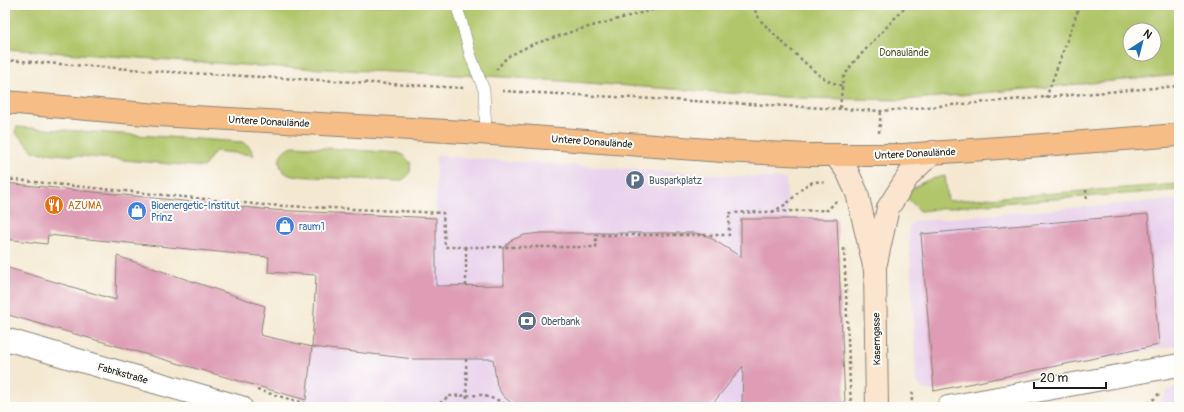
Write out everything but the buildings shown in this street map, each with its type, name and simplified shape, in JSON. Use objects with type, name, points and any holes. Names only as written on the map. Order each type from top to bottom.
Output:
[{"type":"main road","name":"Untere Donaulände","points":[[5,102],[158,115],[486,133],[722,151],[835,155],[903,155],[1179,135]]},
{"type":"main road","name":"Kaserngasse","points":[[875,270],[888,208],[909,175],[932,152]]},
{"type":"main road","name":"Kaserngasse","points":[[835,155],[847,171],[857,193],[875,270],[877,407]]},
{"type":"street","name":"Fabrikstraße","points":[[5,339],[241,407]]},
{"type":"street","points":[[948,407],[1179,365]]},
{"type":"lane","points":[[456,5],[470,54],[484,90],[486,133]]},
{"type":"path","points":[[484,90],[494,71],[503,61],[511,55],[531,45],[577,30],[671,5]]},
{"type":"path","points":[[729,5],[745,7],[753,5],[760,20],[780,40],[826,80],[842,86]]},
{"type":"path","points":[[840,108],[843,78],[853,63],[907,5]]},
{"type":"path","points":[[1046,98],[1080,5]]},
{"type":"path","points":[[5,60],[171,72],[881,111],[1179,86]]},
{"type":"path","points":[[5,179],[264,206],[443,213],[445,247],[596,247],[596,235],[729,235],[729,213],[828,210],[836,201]]},
{"type":"path","points":[[772,212],[786,204],[805,185],[814,182],[823,182],[829,185]]},
{"type":"path","points":[[1086,190],[1087,200]]},
{"type":"path","points":[[835,196],[837,206]]},
{"type":"path","points":[[844,244],[851,407]]},
{"type":"path","points":[[466,247],[466,286]]},
{"type":"path","points":[[466,359],[467,401]]},
{"type":"path","points":[[912,390],[912,407]]},
{"type":"path","points":[[435,407],[449,396],[482,395],[500,401],[509,407]]},
{"type":"path","points":[[304,404],[323,407]]},
{"type":"path","points":[[515,407],[712,407]]},
{"type":"shaded area","points":[[436,155],[516,162],[786,179],[788,217],[837,217],[845,403],[825,407],[349,407],[306,400],[312,347],[316,275],[436,280]]},
{"type":"shaded area","points":[[1179,199],[1179,345],[931,391],[920,386],[916,380],[909,230],[911,224],[916,221]]},
{"type":"shaded area","points":[[1179,387],[1179,407],[1153,407],[1162,399],[1169,389]]},
{"type":"green space","name":"Donaulände","points":[[5,5],[1179,5],[1179,75],[905,100],[798,98],[503,77],[258,66],[5,49]]},
{"type":"green space","points":[[17,127],[242,142],[249,146],[254,155],[215,151],[204,167],[34,152],[15,132]]},
{"type":"green space","points":[[294,146],[399,153],[410,162],[411,168],[409,174],[399,181],[292,176],[282,170],[280,160],[284,151]]},
{"type":"green space","points":[[945,176],[948,201],[1179,184],[1179,190],[985,204],[920,211],[905,196],[923,182]]},
{"type":"place","name":"Busparkplatz","points":[[635,180]]},
{"type":"place","name":"AZUMA","points":[[54,205]]},
{"type":"place","name":"Bioenergetic-Institut Prinz","points":[[137,211]]},
{"type":"place","name":"raum1","points":[[285,226]]},
{"type":"place","name":"Oberbank","points":[[527,321]]}]
